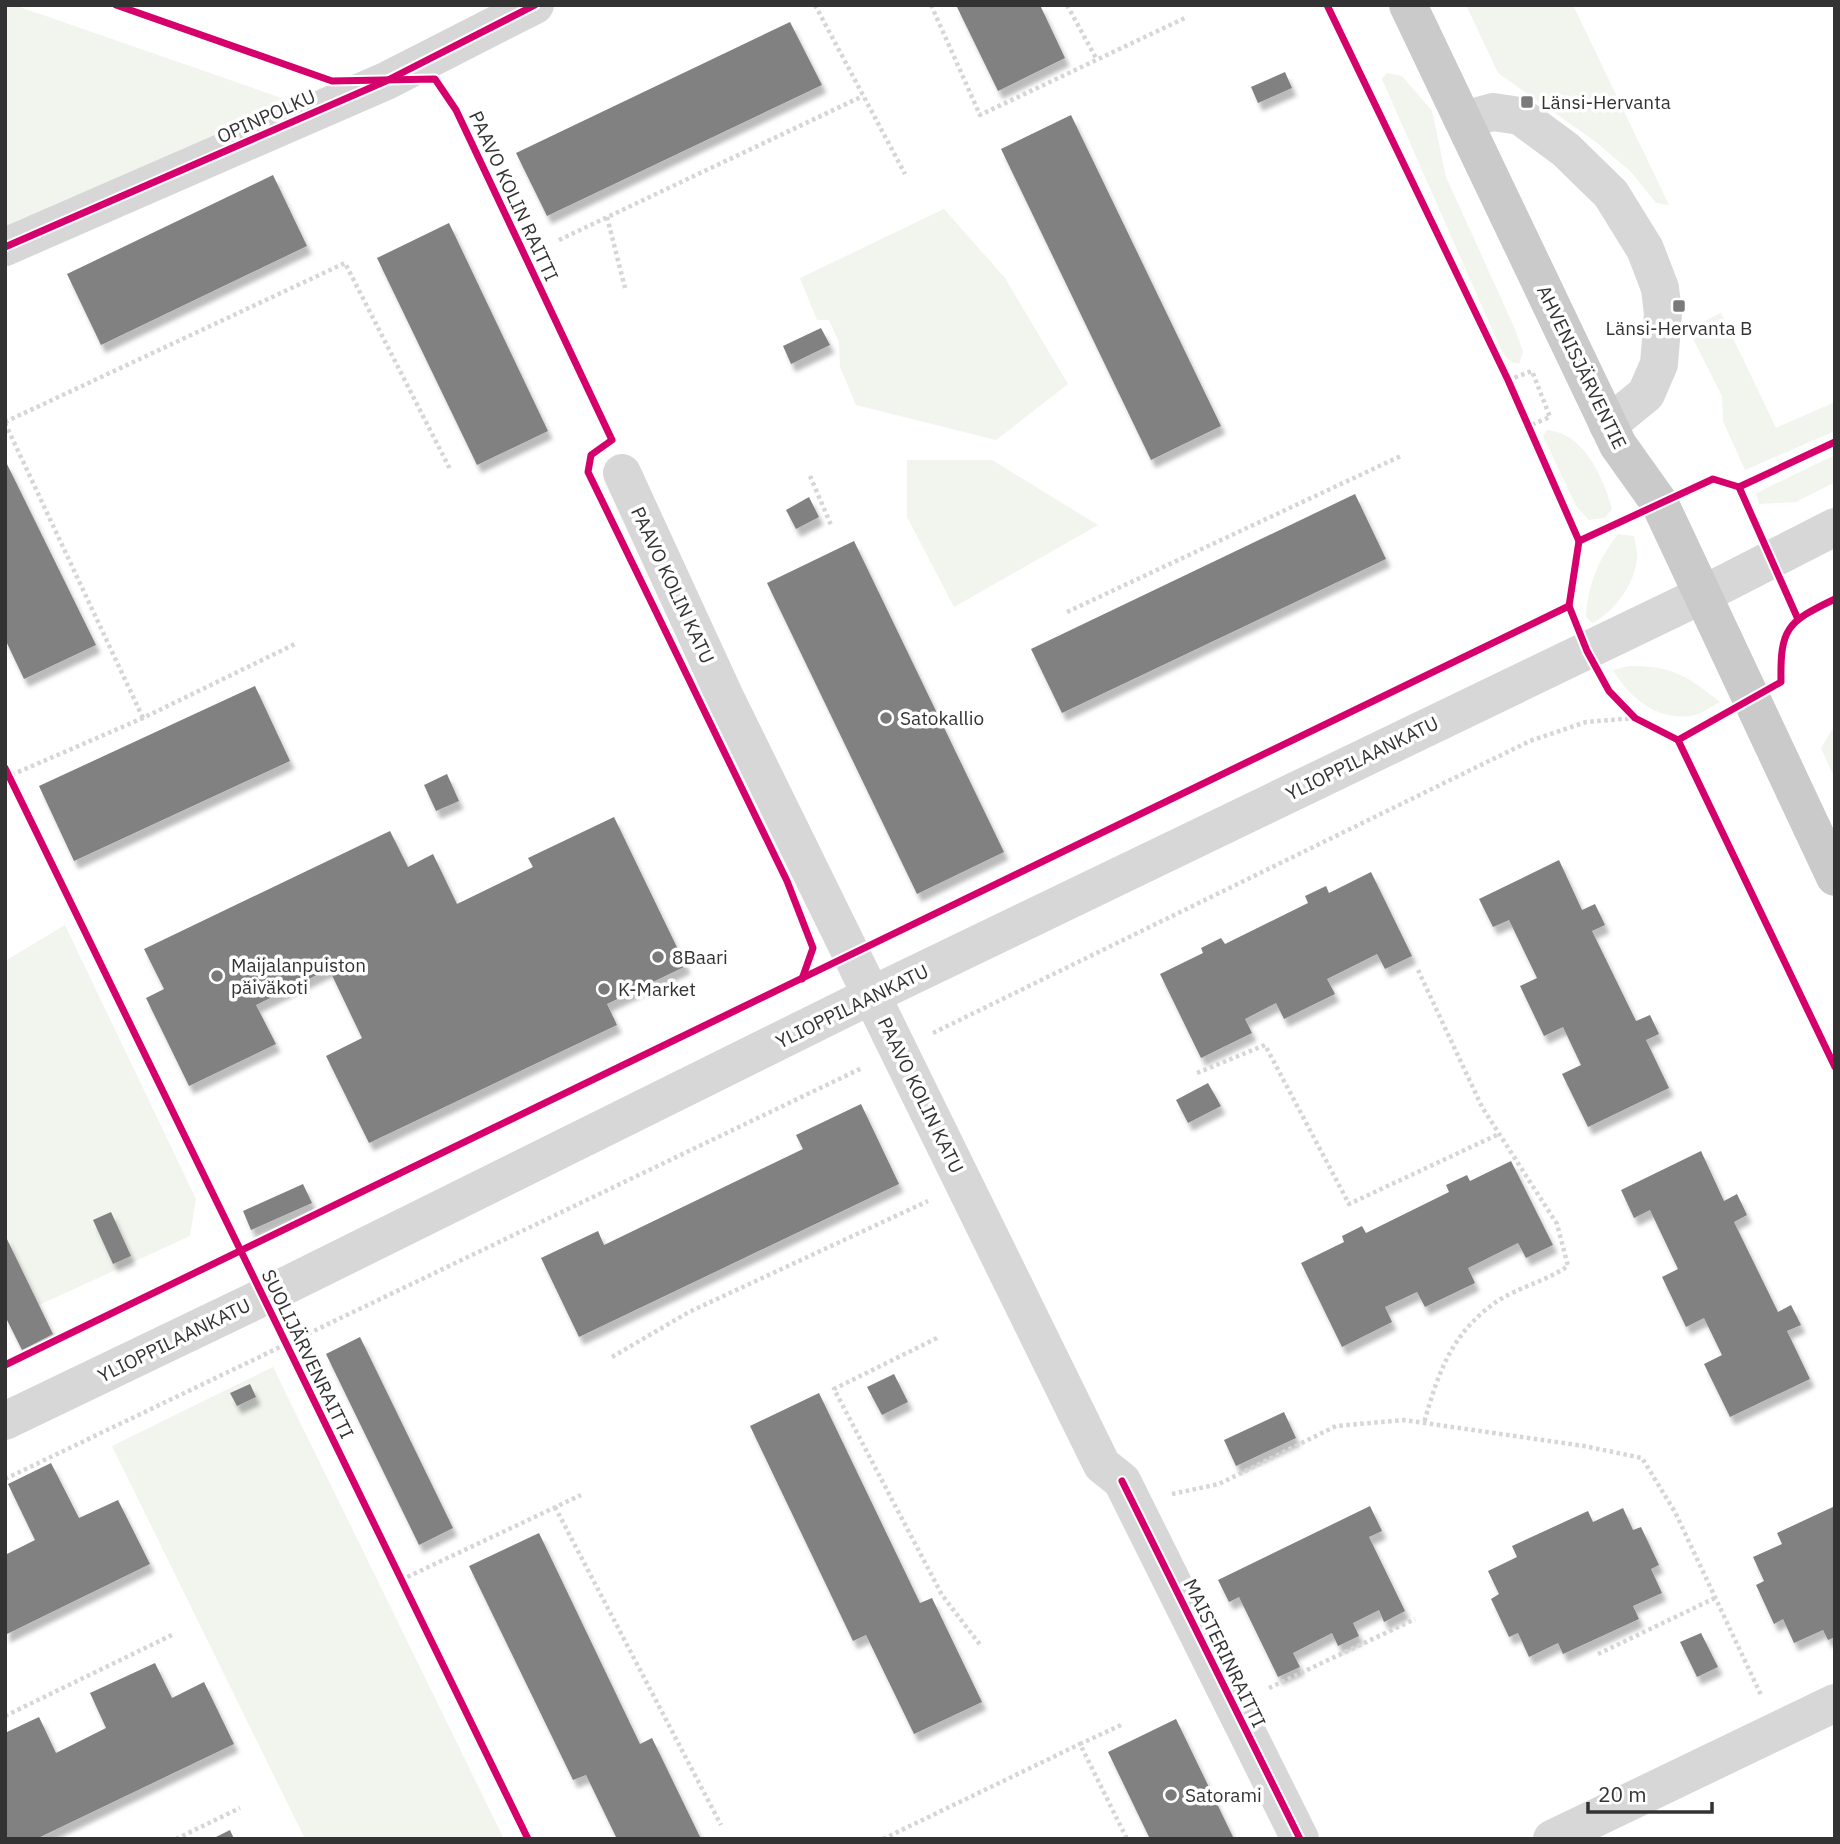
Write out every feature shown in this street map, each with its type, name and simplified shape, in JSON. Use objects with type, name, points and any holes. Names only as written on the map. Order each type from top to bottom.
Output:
[{"type":"main road","name":"AHVENISJÄRVENTIE","points":[[1408,5],[1618,445],[1660,504],[1835,877]]},
{"type":"street","name":"OPINPOLKU","points":[[5,247],[386,81],[535,5]]},
{"type":"street","points":[[1463,120],[1493,112],[1520,116],[1566,150],[1611,194],[1645,248],[1660,288],[1662,314],[1659,364],[1646,394],[1608,425]]},
{"type":"street","name":"PAAVO KOLIN KATU","points":[[622,473],[724,695],[1102,1465],[1122,1482]]},
{"type":"street","name":"YLIOPPILAANKATU","points":[[5,1421],[263,1297],[872,995],[1702,595],[1835,527]]},
{"type":"street","name":"MAISTERINRAITTI","points":[[1122,1482],[1300,1839]]},
{"type":"street","points":[[1552,1839],[1835,1703]]},
{"type":"path","points":[[815,5],[905,174]]},
{"type":"path","points":[[932,5],[980,116],[1185,18]]},
{"type":"path","points":[[1068,5],[1097,60]]},
{"type":"path","points":[[559,240],[863,96]]},
{"type":"path","points":[[607,217],[625,288]]},
{"type":"path","points":[[143,718],[5,423],[345,263],[450,469]]},
{"type":"path","points":[[1502,368],[1514,392]]},
{"type":"path","points":[[1508,380],[1532,370],[1550,417],[1529,426]]},
{"type":"path","points":[[1524,415],[1535,439]]},
{"type":"path","points":[[1067,612],[1403,455]]},
{"type":"path","points":[[810,477],[831,524]]},
{"type":"path","points":[[7,776],[143,718],[295,644]]},
{"type":"path","points":[[1626,709],[1646,724]]},
{"type":"path","points":[[5,1479],[899,1050],[1530,741],[1586,722],[1635,718]]},
{"type":"path","points":[[5,768],[15,787]]},
{"type":"path","points":[[1418,970],[1482,1107],[1557,1224],[1568,1266],[1544,1282],[1501,1299],[1467,1325],[1440,1368],[1424,1423]]},
{"type":"path","points":[[1197,1073],[1265,1045],[1349,1204],[1499,1134]]},
{"type":"path","points":[[612,1357],[689,1312],[929,1200]]},
{"type":"path","points":[[937,1338],[834,1390],[942,1595],[981,1646]]},
{"type":"path","points":[[1162,1490],[1174,1495],[1219,1484],[1336,1426],[1404,1420],[1584,1446],[1642,1458],[1675,1512],[1778,1731]]},
{"type":"path","points":[[401,1580],[580,1495]]},
{"type":"path","points":[[555,1507],[721,1825]]},
{"type":"path","points":[[395,1567],[407,1592]]},
{"type":"path","points":[[1598,1654],[1715,1598]]},
{"type":"path","points":[[1234,1705],[1415,1619]]},
{"type":"path","points":[[5,1716],[174,1634]]},
{"type":"path","points":[[883,1839],[1121,1725]]},
{"type":"path","points":[[1080,1744],[1127,1839]]},
{"type":"path","points":[[176,1839],[240,1808]]},
{"type":"shaded area","points":[[5,5],[14,5],[296,103],[5,229]]},
{"type":"shaded area","points":[[1466,5],[1573,5],[1669,205],[1656,203],[1631,172],[1596,142],[1498,73]]},
{"type":"shaded area","points":[[1387,73],[1402,76],[1432,111],[1446,177],[1515,329],[1523,352],[1519,364],[1511,362],[1502,352],[1382,79]]},
{"type":"shaded area","points":[[944,209],[1005,278],[1068,384],[996,440],[856,405],[840,367],[839,342],[829,320],[817,320],[800,278]]},
{"type":"shaded area","points":[[1721,313],[1776,428],[1835,402],[1835,431],[1745,470],[1723,421],[1722,396],[1688,329]]},
{"type":"shaded area","points":[[1547,430],[1572,439],[1590,459],[1612,509],[1605,518],[1589,520],[1576,506],[1543,436]]},
{"type":"shaded area","points":[[1835,455],[1835,482],[1796,502],[1759,504],[1756,493]]},
{"type":"shaded area","points":[[907,460],[992,460],[1098,525],[954,607],[907,517]]},
{"type":"shaded area","points":[[1618,534],[1634,536],[1637,553],[1635,568],[1628,587],[1615,605],[1592,623],[1586,617],[1589,594],[1600,563]]},
{"type":"shaded area","points":[[1629,666],[1668,670],[1698,685],[1720,702],[1695,715],[1682,717],[1658,712],[1637,699],[1613,670]]},
{"type":"shaded area","points":[[1835,725],[1835,779],[1821,748]]},
{"type":"shaded area","points":[[65,925],[196,1199],[190,1236],[39,1305],[5,1235],[5,961]]},
{"type":"shaded area","points":[[273,1367],[504,1839],[305,1839],[112,1446]]},
{"type":"building","points":[[956,5],[1040,5],[1065,58],[998,91]]},
{"type":"building","points":[[790,22],[822,85],[547,216],[516,153]]},
{"type":"building","points":[[1285,72],[1292,88],[1258,103],[1251,87]]},
{"type":"building","points":[[1071,115],[1221,426],[1151,460],[1001,149]]},
{"type":"building","points":[[273,175],[307,246],[101,345],[67,274]]},
{"type":"building","points":[[449,223],[548,431],[477,465],[377,258]]},
{"type":"building","points":[[821,328],[830,345],[791,364],[783,346]]},
{"type":"building","points":[[5,460],[96,645],[24,679],[5,639]]},
{"type":"building","points":[[1355,494],[1386,559],[1062,713],[1031,649]]},
{"type":"building","points":[[809,497],[819,517],[796,529],[786,510]]},
{"type":"building","name":"Satokallio","points":[[854,541],[1004,852],[917,894],[767,583]]},
{"type":"building","points":[[255,686],[290,761],[74,861],[39,786]]},
{"type":"building","points":[[447,774],[459,801],[436,811],[424,785]]},
{"type":"building","points":[[614,817],[686,966],[607,1004],[617,1025],[369,1143],[326,1056],[362,1038],[329,969],[256,1005],[276,1044],[189,1086],[146,998],[164,989],[144,949],[390,831],[408,867],[433,854],[457,904],[533,867],[528,858]]},
{"type":"building","points":[[1559,860],[1582,910],[1595,904],[1605,925],[1592,931],[1636,1021],[1650,1015],[1659,1034],[1646,1040],[1669,1088],[1588,1127],[1562,1074],[1581,1065],[1563,1027],[1544,1036],[1520,986],[1537,978],[1509,920],[1493,927],[1479,899]]},
{"type":"building","points":[[1371,872],[1412,956],[1385,969],[1377,954],[1327,979],[1335,994],[1284,1019],[1276,1003],[1245,1019],[1252,1033],[1201,1058],[1160,974],[1203,953],[1201,948],[1221,938],[1225,944],[1308,903],[1305,896],[1326,886],[1329,893]]},
{"type":"building","points":[[1208,1083],[1221,1106],[1188,1123],[1176,1100]]},
{"type":"building","points":[[861,1104],[899,1184],[579,1337],[541,1258],[598,1231],[604,1245],[803,1149],[796,1135]]},
{"type":"building","points":[[1701,1151],[1724,1201],[1737,1194],[1747,1215],[1734,1222],[1778,1312],[1791,1305],[1801,1325],[1787,1331],[1810,1379],[1730,1417],[1704,1364],[1722,1355],[1704,1318],[1686,1327],[1662,1277],[1678,1269],[1650,1210],[1634,1218],[1621,1190]]},
{"type":"building","points":[[1511,1161],[1553,1245],[1526,1258],[1518,1243],[1468,1268],[1475,1283],[1425,1307],[1417,1292],[1385,1307],[1392,1322],[1342,1347],[1301,1263],[1344,1242],[1342,1236],[1362,1226],[1366,1233],[1449,1192],[1446,1185],[1467,1175],[1470,1181]]},
{"type":"building","points":[[303,1184],[312,1203],[251,1230],[243,1211]]},
{"type":"building","points":[[111,1212],[131,1256],[113,1264],[93,1220]]},
{"type":"building","points":[[5,1235],[53,1334],[22,1350],[5,1316]]},
{"type":"building","points":[[360,1337],[453,1528],[419,1545],[326,1354]]},
{"type":"building","points":[[894,1374],[908,1402],[882,1415],[867,1387]]},
{"type":"building","points":[[250,1384],[256,1397],[237,1406],[230,1393]]},
{"type":"building","points":[[819,1393],[920,1603],[932,1598],[982,1702],[914,1734],[866,1635],[853,1641],[750,1426]]},
{"type":"building","points":[[1284,1412],[1296,1438],[1236,1466],[1224,1440]]},
{"type":"building","points":[[51,1463],[79,1518],[118,1500],[150,1564],[5,1635],[5,1555],[35,1540],[8,1484]]},
{"type":"building","points":[[1370,1506],[1382,1531],[1369,1537],[1405,1611],[1384,1622],[1379,1610],[1353,1623],[1359,1636],[1338,1646],[1332,1633],[1293,1653],[1300,1667],[1278,1677],[1239,1597],[1229,1602],[1218,1580]]},
{"type":"building","points":[[1835,1506],[1835,1637],[1828,1640],[1823,1630],[1794,1643],[1783,1619],[1774,1624],[1756,1585],[1764,1581],[1753,1557],[1782,1544],[1777,1533]]},
{"type":"building","points":[[1623,1508],[1633,1530],[1641,1527],[1659,1565],[1651,1569],[1662,1593],[1633,1606],[1639,1619],[1563,1654],[1558,1643],[1529,1657],[1518,1633],[1509,1637],[1491,1599],[1499,1594],[1488,1571],[1517,1557],[1512,1546],[1588,1511],[1593,1522]]},
{"type":"building","points":[[539,1533],[640,1744],[652,1738],[701,1839],[617,1839],[586,1775],[573,1780],[469,1566]]},
{"type":"building","points":[[1701,1633],[1718,1667],[1697,1677],[1680,1642]]},
{"type":"building","points":[[155,1663],[172,1698],[204,1682],[234,1744],[36,1839],[5,1839],[5,1733],[39,1717],[56,1753],[106,1728],[90,1693]]},
{"type":"building","name":"Satorami","points":[[1176,1719],[1234,1839],[1150,1839],[1108,1752]]},
{"type":"building","points":[[230,1830],[234,1839],[212,1839]]},
{"type":"cycle path","name":"PAAVO KOLIN RAITTI","points":[[116,5],[332,81],[435,79],[456,110],[612,440],[591,455],[588,472],[787,881],[813,948],[802,979]]},
{"type":"cycle path","points":[[5,247],[386,81],[535,5]]},
{"type":"cycle path","points":[[1327,5],[1508,380],[1579,541],[1569,606],[1587,651],[1609,691],[1635,718],[1678,740],[1835,1067]]},
{"type":"cycle path","points":[[1579,541],[1713,479],[1739,487],[1835,442]]},
{"type":"cycle path","points":[[1739,487],[1797,617]]},
{"type":"cycle path","points":[[1678,740],[1781,682],[1782,649],[1790,629],[1806,614],[1835,599]]},
{"type":"cycle path","points":[[5,1365],[1569,606]]},
{"type":"cycle path","name":"SUOLIJÄRVENRAITTI","points":[[5,768],[528,1839]]},
{"type":"cycle path","points":[[1122,1481],[1300,1839]]},
{"type":"place","name":"Länsi-Hervanta","points":[[1527,102]]},
{"type":"place","name":"Länsi-Hervanta B","points":[[1679,306]]},
{"type":"place","name":"Satokallio","points":[[886,718]]},
{"type":"place","name":"8Baari","points":[[658,957]]},
{"type":"place","name":"Maijalanpuiston päiväkoti","points":[[217,976]]},
{"type":"place","name":"K-Market","points":[[604,989]]},
{"type":"place","name":"Satorami","points":[[1171,1795]]}]
